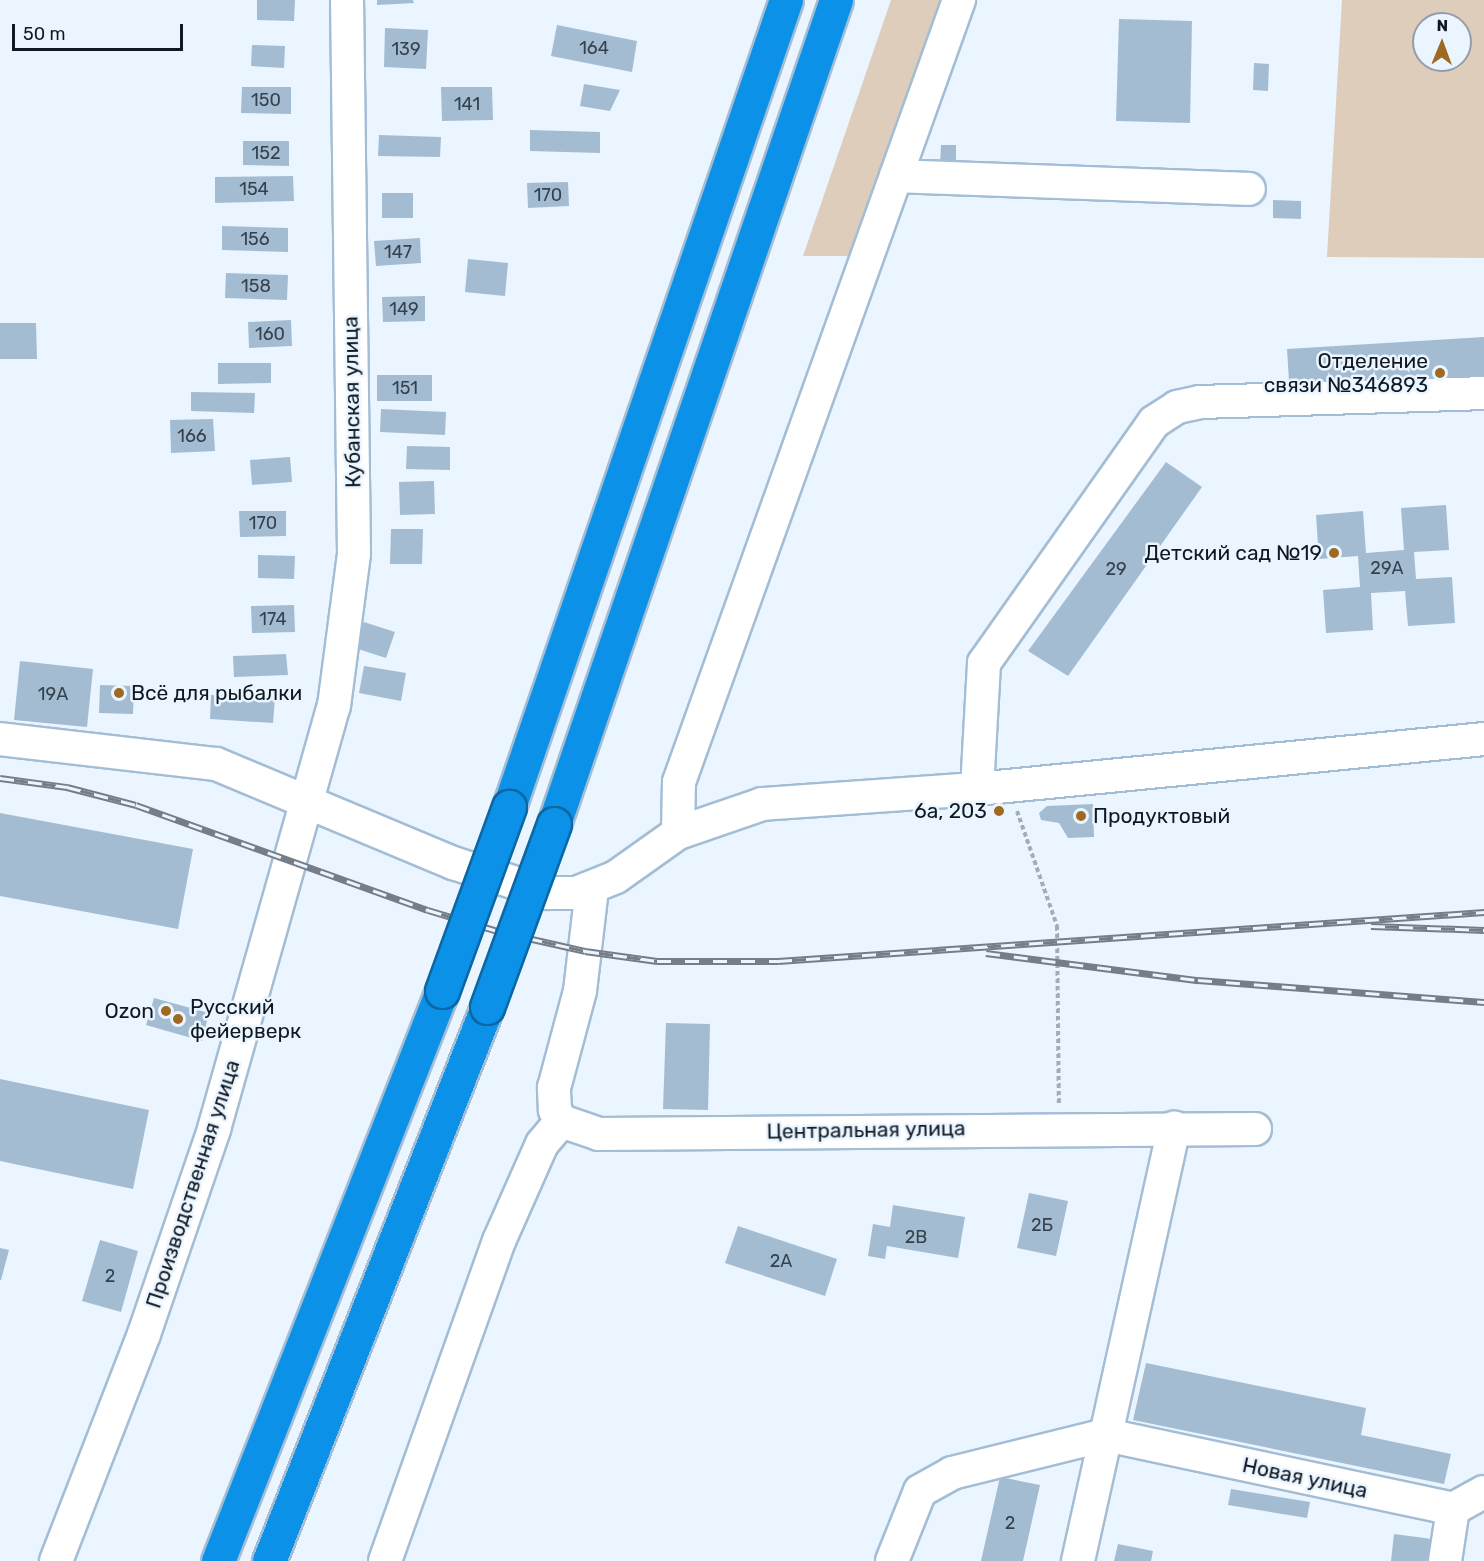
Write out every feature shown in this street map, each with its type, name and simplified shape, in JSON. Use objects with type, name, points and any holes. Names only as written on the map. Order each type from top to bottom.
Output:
[{"type":"highway","points":[[218,1561],[442,991],[509,807],[786,0]]},
{"type":"highway","points":[[269,1561],[487,1007],[554,824],[836,0]]},
{"type":"street","name":"Кубанская улица","points":[[305,799],[334,706],[354,554],[347,0]]},
{"type":"street","points":[[678,833],[679,782],[959,0]]},
{"type":"street","points":[[896,176],[1249,189]]},
{"type":"street","points":[[977,789],[984,663],[1154,422],[1177,407],[1200,402],[1484,393]]},
{"type":"street","points":[[0,739],[186,758],[252,776],[453,863],[547,893],[592,890],[678,833],[762,804],[977,789],[1484,739]]},
{"type":"street","name":"Производственная улица","points":[[56,1561],[144,1334],[214,1130],[305,799]]},
{"type":"street","points":[[385,1561],[499,1241],[542,1144],[561,1121],[555,1110],[554,1088],[580,991],[592,890]]},
{"type":"street","name":"Центральная улица","points":[[561,1121],[598,1134],[1059,1127],[1255,1129]]},
{"type":"street","points":[[1078,1561],[1174,1128]]},
{"type":"street","points":[[892,1561],[920,1491],[952,1473],[1106,1436]]},
{"type":"street","name":"Новая улица","points":[[1106,1436],[1453,1509]]},
{"type":"street","points":[[1445,1561],[1453,1509],[1484,1492]]},
{"type":"path","points":[[1008,786],[1057,926],[1059,1127]]},
{"type":"shaded area","points":[[891,0],[945,0],[866,256],[803,256]]},
{"type":"shaded area","points":[[1342,0],[1484,0],[1484,258],[1327,257]]},
{"type":"building","points":[[257,0],[295,0],[294,21],[257,20]]},
{"type":"building","points":[[377,0],[413,0],[414,3],[377,5]]},
{"type":"building","points":[[1119,19],[1192,21],[1190,123],[1116,121]]},
{"type":"building","points":[[557,25],[637,41],[632,72],[551,56]]},
{"type":"building","points":[[385,28],[428,30],[426,69],[384,67]]},
{"type":"building","points":[[252,45],[285,46],[284,68],[251,66]]},
{"type":"building","points":[[1254,63],[1269,64],[1268,91],[1253,90]]},
{"type":"building","points":[[584,84],[620,90],[610,111],[580,106]]},
{"type":"building","points":[[242,87],[291,87],[291,114],[241,113]]},
{"type":"building","points":[[441,87],[492,87],[493,120],[442,121]]},
{"type":"building","points":[[530,130],[600,132],[600,153],[530,151]]},
{"type":"building","points":[[379,135],[441,137],[440,157],[378,156]]},
{"type":"building","points":[[243,141],[289,141],[289,166],[243,165]]},
{"type":"building","points":[[941,145],[956,145],[956,166],[940,165]]},
{"type":"building","points":[[293,176],[294,201],[215,203],[215,177]]},
{"type":"building","points":[[568,182],[569,206],[528,208],[527,183]]},
{"type":"building","points":[[382,193],[413,193],[413,218],[382,218]]},
{"type":"building","points":[[1273,200],[1301,201],[1301,219],[1273,218]]},
{"type":"building","points":[[222,226],[288,228],[288,252],[222,250]]},
{"type":"building","points":[[420,238],[421,263],[376,266],[374,241]]},
{"type":"building","points":[[468,259],[508,263],[505,296],[465,292]]},
{"type":"building","points":[[226,273],[288,275],[287,300],[225,298]]},
{"type":"building","points":[[425,296],[425,321],[383,322],[382,297]]},
{"type":"building","points":[[291,320],[292,346],[249,348],[248,322]]},
{"type":"building","points":[[0,323],[36,323],[37,359],[0,359]]},
{"type":"building","points":[[1484,337],[1484,385],[1290,397],[1287,349]]},
{"type":"building","points":[[218,363],[271,363],[271,383],[218,384]]},
{"type":"building","points":[[377,375],[432,375],[432,401],[377,401]]},
{"type":"building","points":[[191,392],[255,393],[254,413],[191,411]]},
{"type":"building","points":[[381,409],[446,412],[445,435],[380,432]]},
{"type":"building","points":[[213,419],[215,451],[171,453],[170,420]]},
{"type":"building","points":[[407,446],[450,447],[450,470],[406,469]]},
{"type":"building","points":[[290,457],[292,482],[252,485],[250,460]]},
{"type":"building","points":[[1166,462],[1202,487],[1068,676],[1028,651]]},
{"type":"building","points":[[434,481],[435,514],[400,515],[399,482]]},
{"type":"building","points":[[1446,505],[1449,550],[1414,552],[1416,579],[1452,577],[1455,623],[1408,626],[1405,591],[1371,593],[1373,630],[1326,633],[1323,590],[1360,587],[1358,556],[1319,559],[1316,515],[1363,511],[1366,553],[1404,550],[1401,508]]},
{"type":"building","points":[[239,511],[286,511],[286,536],[240,537]]},
{"type":"building","points":[[391,529],[423,529],[422,564],[390,564]]},
{"type":"building","points":[[258,555],[295,556],[294,579],[258,578]]},
{"type":"building","points":[[294,605],[295,632],[252,633],[251,606]]},
{"type":"building","points":[[364,622],[395,632],[386,658],[355,648]]},
{"type":"building","points":[[286,654],[288,675],[234,677],[233,656]]},
{"type":"building","points":[[20,661],[93,669],[87,727],[14,720]]},
{"type":"building","points":[[364,666],[406,673],[401,701],[359,693]]},
{"type":"building","points":[[100,685],[134,686],[133,714],[99,713]]},
{"type":"building","points":[[211,695],[275,698],[273,723],[210,719]]},
{"type":"building","points":[[1093,804],[1094,837],[1068,838],[1059,823],[1041,820],[1039,813],[1047,806]]},
{"type":"building","points":[[0,813],[193,849],[178,929],[0,896]]},
{"type":"building","name":"Русский фейерверк","points":[[154,998],[209,1013],[202,1041],[146,1025]]},
{"type":"building","points":[[666,1023],[710,1024],[708,1110],[663,1109]]},
{"type":"building","points":[[0,1079],[149,1110],[133,1189],[0,1161]]},
{"type":"building","points":[[1029,1193],[1068,1201],[1056,1256],[1017,1248]]},
{"type":"building","points":[[893,1205],[965,1217],[958,1258],[887,1246],[885,1259],[868,1256],[873,1224],[890,1227]]},
{"type":"building","points":[[738,1226],[837,1259],[825,1296],[725,1263]]},
{"type":"building","points":[[100,1240],[138,1251],[121,1312],[82,1301]]},
{"type":"building","points":[[0,1248],[9,1250],[1,1280],[0,1280]]},
{"type":"building","points":[[1146,1363],[1366,1408],[1361,1435],[1451,1454],[1444,1484],[1133,1420]]},
{"type":"building","points":[[1000,1477],[1040,1485],[1023,1561],[981,1561]]},
{"type":"building","points":[[1231,1489],[1310,1502],[1307,1518],[1228,1505]]},
{"type":"building","points":[[1394,1534],[1432,1539],[1430,1561],[1391,1561]]},
{"type":"building","points":[[1118,1544],[1153,1551],[1151,1561],[1114,1561]]},
{"type":"railway","points":[[0,778],[67,787],[136,805],[428,910],[501,932],[585,951],[657,961],[778,961],[1484,912]]},
{"type":"railway","points":[[1371,926],[1484,930]]},
{"type":"railway","points":[[986,953],[1198,980],[1484,1002]]},
{"type":"place","name":"Отделение связи №346893","points":[[1440,373]]},
{"type":"place","name":"Детский сад №19","points":[[1334,553]]},
{"type":"place","name":"Всё для рыбалки","points":[[119,693]]},
{"type":"place","name":"6a, 203","points":[[999,811]]},
{"type":"place","name":"Продуктовый","points":[[1081,816]]},
{"type":"place","name":"Ozon","points":[[166,1011]]},
{"type":"place","name":"Русский фейерверк","points":[[178,1019]]}]
